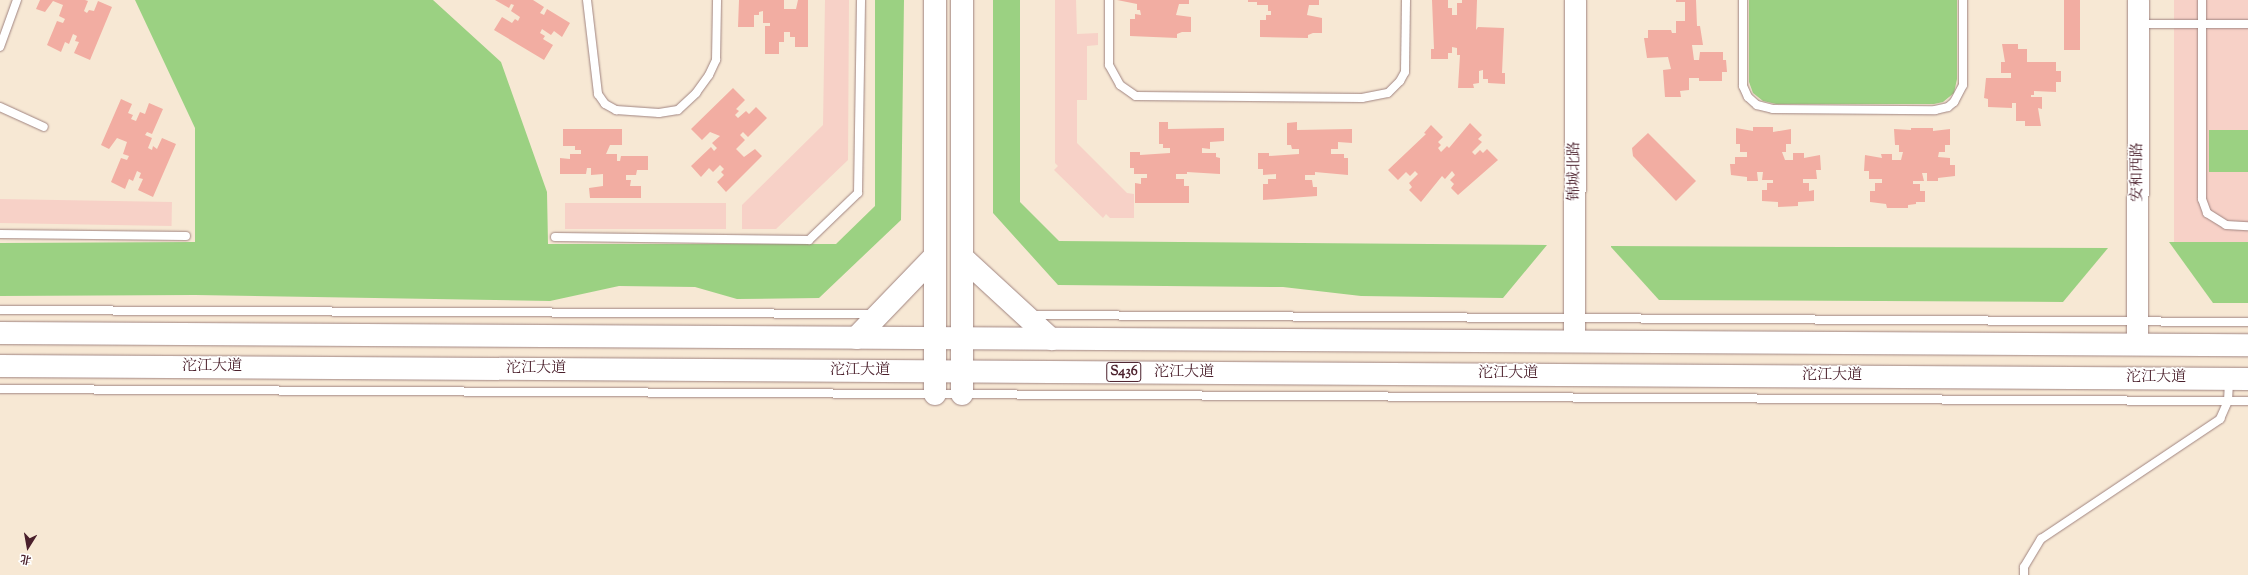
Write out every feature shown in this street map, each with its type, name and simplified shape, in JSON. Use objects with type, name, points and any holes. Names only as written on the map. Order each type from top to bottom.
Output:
[{"type":"main road","points":[[935,0],[935,394]]},
{"type":"main road","points":[[962,0],[962,394]]},
{"type":"main road","points":[[856,338],[935,256]]},
{"type":"main road","points":[[963,258],[1051,339]]},
{"type":"main road","name":"S436","points":[[0,333],[2248,345]]},
{"type":"main road","name":"沱江大道","points":[[0,366],[2238,379]]},
{"type":"street","name":"锦城北路","points":[[1574,341],[1575,0]]},
{"type":"street","name":"安和西路","points":[[2137,344],[2138,0]]},
{"type":"lane","points":[[0,47],[17,0]]},
{"type":"lane","points":[[587,0],[598,94],[605,104],[616,110],[659,113],[678,110],[696,93],[709,75],[716,60],[717,0]]},
{"type":"lane","points":[[555,237],[810,240],[858,193],[861,0]]},
{"type":"lane","points":[[1109,0],[1109,65],[1120,85],[1136,96],[1362,98],[1388,93],[1400,81],[1405,72],[1406,0]]},
{"type":"lane","points":[[1743,0],[1743,86],[1748,97],[1757,105],[1773,109],[1928,110],[1948,107],[1958,97],[1963,85],[1963,0]]},
{"type":"lane","points":[[2202,0],[2202,199],[2207,213],[2226,225],[2248,226]]},
{"type":"lane","points":[[2138,24],[2248,24]]},
{"type":"lane","points":[[0,107],[44,128]]},
{"type":"lane","points":[[0,234],[186,236]]},
{"type":"lane","points":[[0,310],[879,314]]},
{"type":"lane","points":[[1026,316],[2248,322]]},
{"type":"lane","points":[[2024,575],[2024,567],[2041,539],[2220,419],[2238,379]]},
{"type":"lane","points":[[0,389],[2248,401]]},
{"type":"shaded area","points":[[825,0],[849,0],[848,160],[776,229],[742,229],[742,205],[823,125]]},
{"type":"shaded area","points":[[1055,0],[1076,0],[1077,34],[1098,33],[1098,45],[1087,46],[1087,100],[1077,100],[1077,143],[1127,193],[1134,194],[1134,218],[1110,218],[1106,214],[1103,218],[1054,170],[1058,166],[1055,163]]},
{"type":"shaded area","points":[[2174,0],[2248,0],[2248,242],[2174,242]]},
{"type":"shaded area","points":[[0,199],[172,202],[172,226],[0,223]]},
{"type":"shaded area","points":[[565,203],[726,203],[726,229],[565,229]]},
{"type":"green space","points":[[135,0],[433,0],[501,62],[547,192],[548,244],[836,244],[875,206],[875,0],[904,0],[901,220],[819,298],[737,299],[695,287],[619,286],[550,301],[195,295],[0,296],[0,243],[195,242],[195,128]]},
{"type":"green space","points":[[993,0],[1020,0],[1020,202],[1059,241],[1547,245],[1503,298],[1361,296],[1283,287],[1058,285],[993,213]]},
{"type":"green space","points":[[1749,0],[1957,0],[1957,79],[1954,93],[1943,102],[1934,104],[1776,104],[1763,101],[1753,93],[1749,82]]},
{"type":"green space","points":[[2209,130],[2248,130],[2248,172],[2209,172]]},
{"type":"green space","points":[[2169,242],[2248,242],[2248,303],[2213,303]]},
{"type":"green space","points":[[1611,247],[2108,248],[2063,302],[1659,300]]},
{"type":"building","points":[[40,0],[85,0],[88,1],[84,11],[87,13],[89,10],[94,11],[98,1],[112,7],[90,60],[74,53],[79,42],[75,41],[77,36],[73,34],[69,44],[65,42],[61,52],[47,45],[57,21],[63,23],[65,19],[59,16],[63,5],[53,1],[45,12],[36,9]]},
{"type":"building","points":[[495,0],[533,0],[544,7],[540,13],[544,15],[547,9],[570,23],[562,37],[554,31],[551,35],[542,29],[540,33],[545,36],[543,39],[553,45],[544,60],[494,30],[502,17],[512,23],[515,19],[518,21],[520,17],[511,11],[514,5],[511,4],[509,8]]},
{"type":"building","points":[[739,0],[784,0],[784,9],[796,9],[798,0],[808,0],[808,47],[795,47],[795,37],[790,37],[790,32],[784,32],[784,42],[779,42],[779,54],[765,54],[765,26],[770,26],[770,23],[763,23],[763,11],[759,12],[759,15],[754,15],[754,27],[738,27]]},
{"type":"building","points":[[1117,0],[1189,0],[1189,4],[1179,4],[1176,15],[1191,17],[1191,32],[1182,32],[1177,34],[1177,38],[1130,36],[1130,19],[1135,19],[1135,14],[1141,15],[1140,10],[1137,10],[1137,4]]},
{"type":"building","points":[[1248,0],[1319,0],[1319,5],[1309,5],[1307,15],[1322,18],[1322,33],[1313,33],[1308,35],[1308,38],[1260,37],[1260,20],[1266,20],[1266,15],[1271,15],[1271,11],[1268,11],[1268,5],[1257,5],[1257,2],[1248,2]]},
{"type":"building","points":[[1432,0],[1448,0],[1448,8],[1452,8],[1452,15],[1457,15],[1457,3],[1462,3],[1462,0],[1477,0],[1476,30],[1478,27],[1504,28],[1502,73],[1505,73],[1505,84],[1488,83],[1488,79],[1483,79],[1483,70],[1479,71],[1479,83],[1473,84],[1474,88],[1458,88],[1460,55],[1457,55],[1457,48],[1452,47],[1452,53],[1448,53],[1448,59],[1431,59],[1431,49],[1434,49]]},
{"type":"building","points":[[1676,0],[1696,0],[1697,26],[1700,26],[1703,45],[1692,45],[1694,60],[1699,60],[1700,52],[1723,52],[1723,60],[1726,60],[1727,72],[1722,72],[1722,81],[1699,81],[1699,78],[1689,78],[1689,90],[1680,91],[1681,97],[1665,97],[1663,70],[1671,69],[1668,57],[1647,58],[1644,38],[1648,38],[1648,30],[1671,30],[1672,33],[1676,33],[1676,21],[1685,21],[1685,2],[1676,2]]},
{"type":"building","points":[[2064,0],[2080,0],[2080,50],[2064,50]]},
{"type":"building","points":[[2002,44],[2018,44],[2018,49],[2027,49],[2027,62],[2056,62],[2056,71],[2061,71],[2061,82],[2056,82],[2056,92],[2034,91],[2034,95],[2031,95],[2031,97],[2042,97],[2042,109],[2038,108],[2041,126],[2025,126],[2025,121],[2016,121],[2016,103],[2012,103],[2012,108],[1988,107],[1988,99],[1984,98],[1986,78],[2011,78],[2011,73],[2001,73],[2001,62],[2005,62]]},
{"type":"building","points":[[733,88],[745,100],[736,109],[739,111],[735,115],[738,118],[746,111],[749,114],[756,107],[767,118],[748,137],[743,132],[740,135],[745,140],[736,149],[744,157],[755,149],[762,156],[726,192],[717,182],[724,175],[721,172],[724,169],[720,165],[713,172],[709,168],[701,177],[691,166],[711,147],[714,151],[717,148],[712,143],[720,136],[710,132],[702,140],[691,129]]},
{"type":"building","points":[[121,99],[132,104],[128,113],[133,115],[131,119],[136,121],[140,112],[145,114],[149,103],[163,109],[152,134],[147,132],[145,135],[152,138],[148,148],[152,150],[153,146],[157,149],[162,138],[176,144],[153,197],[138,190],[143,179],[139,178],[141,173],[137,171],[133,181],[129,179],[125,189],[111,182],[121,158],[127,160],[129,156],[123,154],[127,142],[117,138],[109,149],[101,145]]},
{"type":"building","points":[[1159,122],[1168,122],[1168,129],[1224,128],[1224,141],[1210,142],[1210,149],[1202,148],[1202,153],[1216,153],[1216,157],[1220,158],[1220,174],[1187,172],[1187,174],[1176,174],[1176,179],[1184,179],[1184,186],[1189,186],[1189,203],[1135,203],[1135,183],[1141,184],[1141,178],[1147,178],[1147,174],[1134,174],[1134,168],[1130,168],[1130,152],[1140,152],[1140,155],[1170,153],[1170,148],[1163,148],[1163,144],[1159,144]]},
{"type":"building","points":[[1297,122],[1297,130],[1352,129],[1352,143],[1338,142],[1338,149],[1331,149],[1331,154],[1344,154],[1344,158],[1348,158],[1348,175],[1315,172],[1315,175],[1305,175],[1305,180],[1312,180],[1313,187],[1317,187],[1317,196],[1263,200],[1263,184],[1268,184],[1268,179],[1276,179],[1276,174],[1263,175],[1263,169],[1258,169],[1258,153],[1269,153],[1269,156],[1299,154],[1299,149],[1292,149],[1291,145],[1287,145],[1287,123]]},
{"type":"building","points":[[1470,123],[1482,135],[1478,139],[1482,142],[1472,152],[1475,155],[1480,150],[1483,153],[1487,149],[1498,160],[1458,195],[1451,188],[1454,184],[1450,180],[1455,175],[1452,171],[1445,179],[1442,176],[1421,202],[1409,190],[1412,187],[1409,183],[1418,174],[1415,171],[1410,176],[1406,172],[1398,180],[1388,170],[1426,134],[1424,133],[1431,125],[1443,137],[1438,142],[1441,145],[1438,148],[1441,152],[1447,146],[1449,148]]},
{"type":"building","points":[[1753,127],[1773,127],[1773,132],[1791,129],[1791,144],[1786,144],[1786,152],[1782,152],[1785,160],[1793,160],[1793,153],[1804,153],[1804,158],[1820,155],[1821,170],[1816,170],[1817,179],[1803,179],[1803,183],[1809,183],[1809,191],[1814,190],[1814,201],[1798,202],[1798,206],[1778,207],[1778,202],[1762,201],[1762,190],[1767,190],[1767,183],[1773,183],[1773,180],[1762,180],[1763,172],[1757,172],[1758,181],[1747,181],[1747,177],[1731,175],[1730,164],[1735,164],[1735,157],[1747,157],[1747,152],[1740,152],[1740,144],[1736,144],[1736,128],[1753,131]]},
{"type":"building","points":[[1911,128],[1933,128],[1933,131],[1950,129],[1950,145],[1945,145],[1945,152],[1939,152],[1938,157],[1950,158],[1950,165],[1955,165],[1955,176],[1938,178],[1938,181],[1927,181],[1927,173],[1922,173],[1924,181],[1913,181],[1913,184],[1920,184],[1920,191],[1925,191],[1925,202],[1916,202],[1916,204],[1908,205],[1908,208],[1887,208],[1886,204],[1870,202],[1870,191],[1875,191],[1875,183],[1882,183],[1882,179],[1869,179],[1869,171],[1864,171],[1865,155],[1882,158],[1881,154],[1892,154],[1892,160],[1901,160],[1903,152],[1899,152],[1899,145],[1895,145],[1894,129],[1911,130]]},
{"type":"building","points":[[563,129],[622,129],[622,145],[610,145],[606,154],[617,154],[617,161],[620,161],[621,156],[648,156],[648,170],[637,170],[636,175],[626,175],[626,180],[631,180],[630,186],[641,186],[641,198],[590,198],[589,188],[603,186],[603,174],[591,175],[591,168],[587,168],[586,174],[560,174],[560,158],[570,159],[570,154],[581,154],[581,150],[575,150],[575,146],[563,146]]},
{"type":"building","points":[[1648,133],[1696,181],[1676,201],[1633,156],[1632,148]]}]
